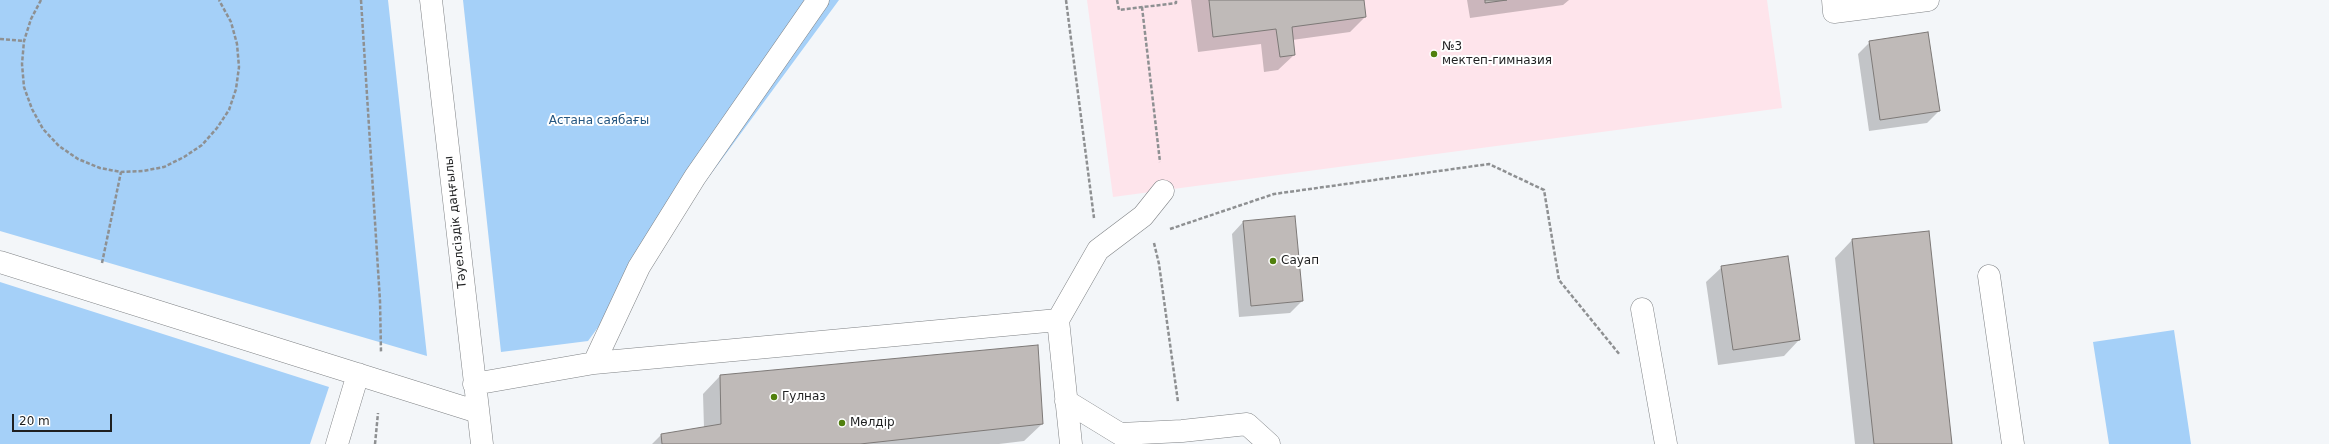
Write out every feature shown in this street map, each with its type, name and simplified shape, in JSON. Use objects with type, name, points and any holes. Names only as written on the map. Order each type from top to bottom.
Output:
[{"type":"street","name":"Тәуелсіздік даңғылы","points":[[431,0],[482,444]]},
{"type":"street","points":[[594,363],[643,260],[695,177],[818,0]]},
{"type":"street","points":[[1833,0],[1834,12],[1928,0]]},
{"type":"street","points":[[1071,444],[1058,320],[1098,250],[1148,226],[1163,191]]},
{"type":"street","points":[[0,262],[478,412]]},
{"type":"street","points":[[1988,276],[2013,444]]},
{"type":"street","points":[[1642,309],[1666,444]]},
{"type":"street","points":[[474,384],[594,363],[1058,320]]},
{"type":"street","points":[[337,444],[358,374]]},
{"type":"street","points":[[1066,401],[1120,434],[1182,431],[1247,424],[1269,444]]},
{"type":"path","points":[[42,0],[31,19],[24,41],[22,64],[24,87],[32,109],[43,129],[59,146],[78,159],[100,168],[121,172],[143,171],[164,167],[184,157],[202,145],[217,128],[228,110],[236,89],[239,68],[237,44],[231,22],[219,0]]},
{"type":"path","points":[[360,0],[380,301],[381,381],[375,444]]},
{"type":"path","points":[[1066,0],[1098,250]]},
{"type":"path","points":[[1117,0],[1119,10],[1176,3],[1176,0]]},
{"type":"path","points":[[1142,7],[1163,191]]},
{"type":"path","points":[[0,40],[24,41]]},
{"type":"path","points":[[1182,431],[1159,264],[1148,226],[1274,194],[1489,164],[1544,190],[1559,280],[1622,357]]},
{"type":"path","points":[[96,292],[121,172]]},
{"type":"shaded area","name":"№3 мектеп-гимназия","points":[[1087,0],[1767,0],[1782,108],[1113,197]]},
{"type":"green space","points":[[0,0],[388,0],[427,356],[0,231]]},
{"type":"green space","name":"Астана саябағы","points":[[463,0],[839,0],[588,341],[501,352]]},
{"type":"green space","points":[[0,282],[329,387],[310,444],[0,444]]},
{"type":"green space","points":[[2174,330],[2191,444],[2109,444],[2093,342]]},
{"type":"building","points":[[1209,0],[1364,0],[1366,17],[1292,27],[1295,55],[1280,57],[1276,29],[1213,37]]},
{"type":"building","points":[[1485,0],[1507,0],[1485,3]]},
{"type":"building","points":[[1928,32],[1940,111],[1880,120],[1869,41]]},
{"type":"building","name":"Сауап","points":[[1295,216],[1303,301],[1251,306],[1243,221]]},
{"type":"building","points":[[1929,231],[1952,444],[1874,444],[1852,239]]},
{"type":"building","points":[[1788,256],[1800,340],[1733,350],[1721,266]]},
{"type":"building","points":[[1038,345],[1043,424],[860,444],[662,444],[661,434],[721,424],[720,375]]},
{"type":"place","name":"№3 мектеп-гимназия","points":[[1434,54]]},
{"type":"place","name":"Сауап","points":[[1273,261]]},
{"type":"place","name":"Гулназ","points":[[774,397]]},
{"type":"place","name":"Мөлдір","points":[[842,423]]}]
